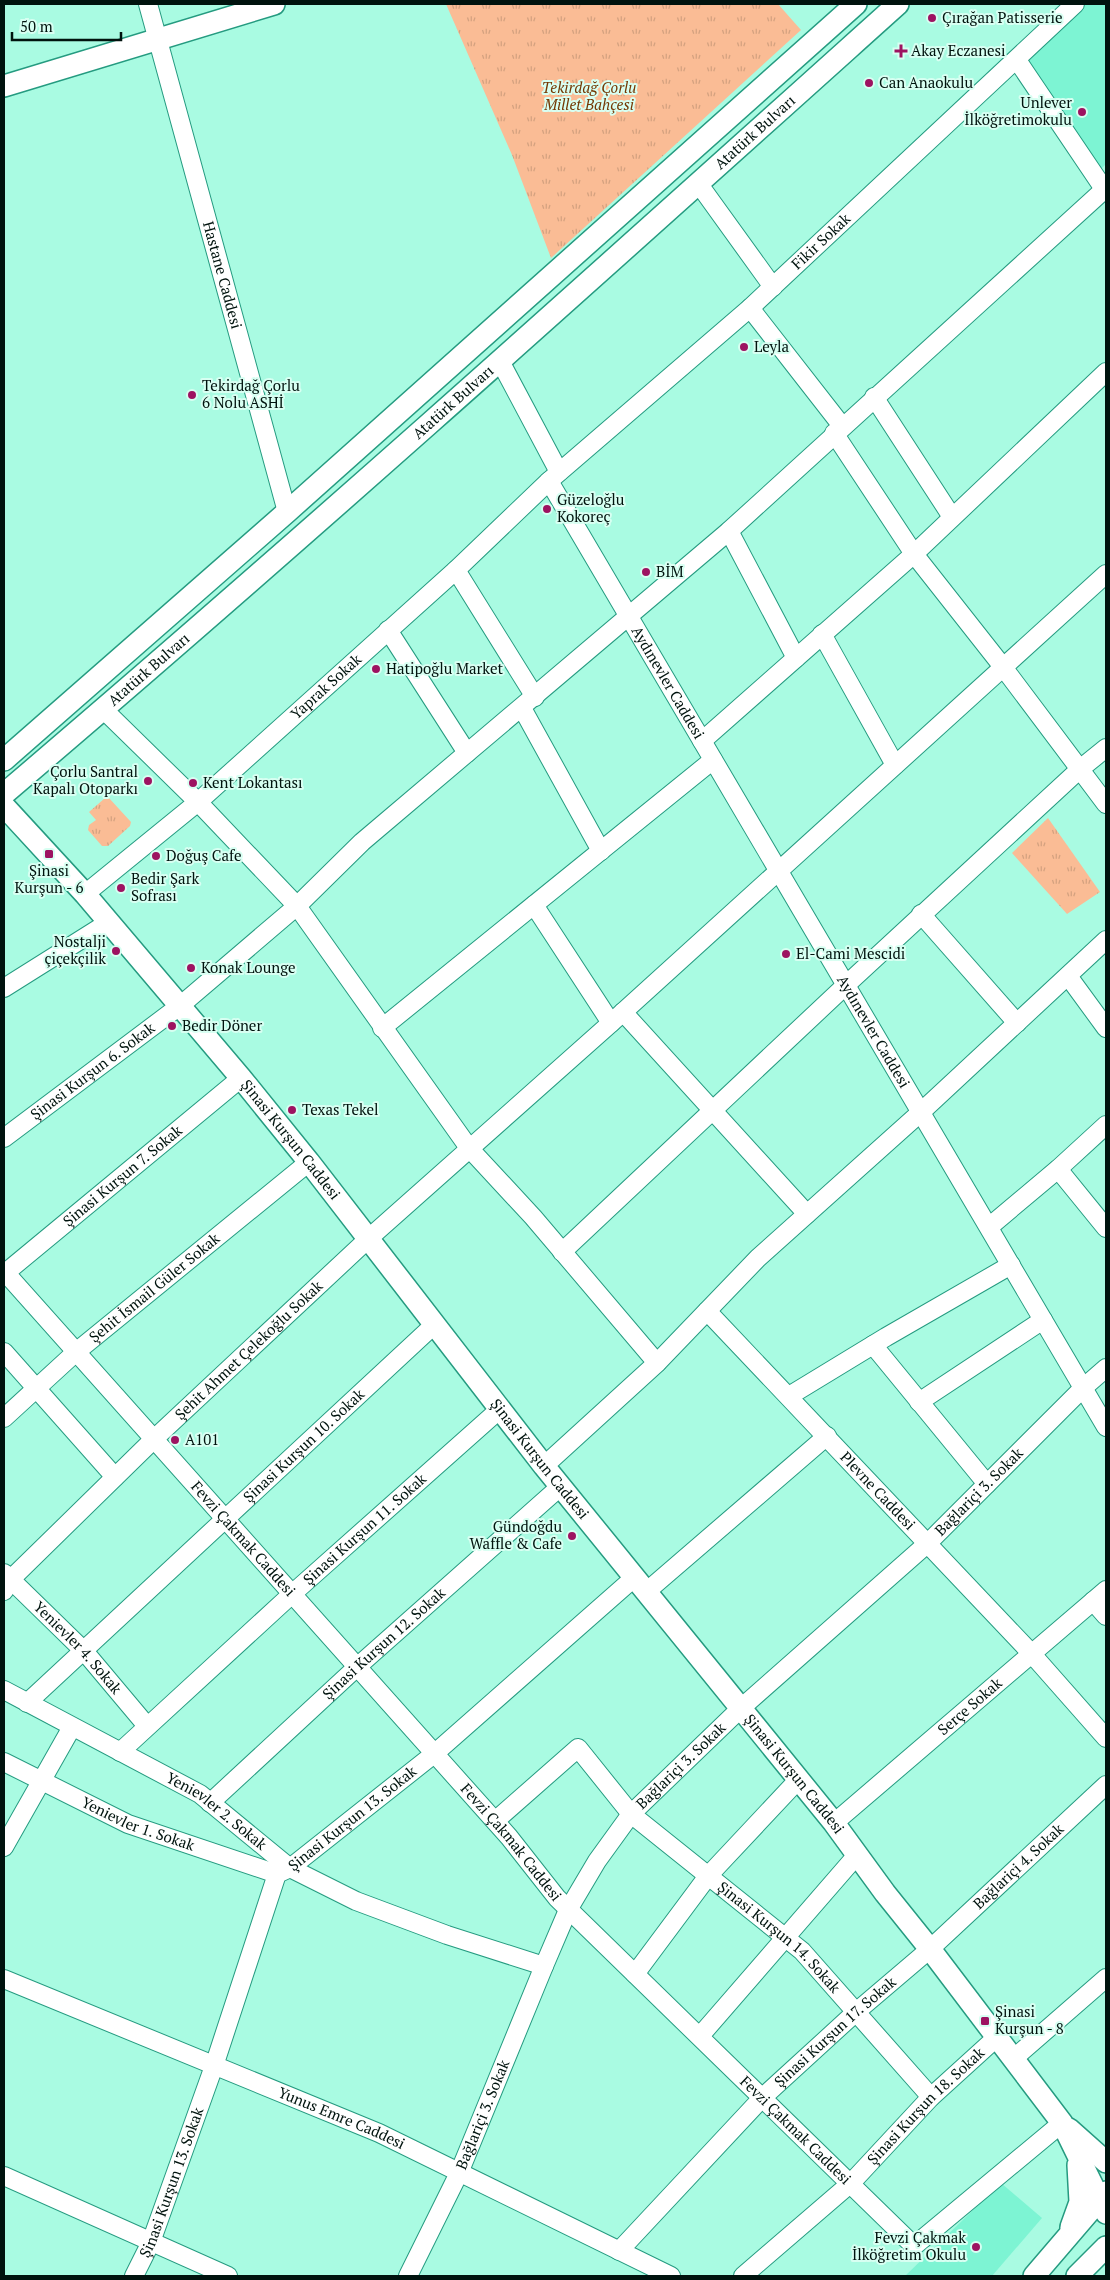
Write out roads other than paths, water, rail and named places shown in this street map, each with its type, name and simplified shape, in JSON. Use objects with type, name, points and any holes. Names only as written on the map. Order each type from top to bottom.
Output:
[{"type":"main road","points":[[4,86],[274,4]]},
{"type":"main road","name":"Atatürk Bulvarı","points":[[4,760],[287,512],[856,4]]},
{"type":"main road","name":"Atatürk Bulvarı","points":[[4,794],[104,710],[500,361],[898,4]]},
{"type":"main road","name":"Şinasi Kurşun Caddesi","points":[[4,806],[85,894],[241,1078],[309,1162],[544,1466],[834,1824],[1078,2143],[1105,2202]]},
{"type":"main road","points":[[1063,2243],[1080,2202],[1078,2143],[1106,2148]]},
{"type":"main road","name":"Şinasi Kurşun Caddesi","points":[[1078,2143],[1106,2162]]},
{"type":"main road","points":[[1034,2276],[1063,2243],[1105,2202]]},
{"type":"main road","points":[[1077,2276],[1106,2247]]},
{"type":"main road","points":[[1086,2276],[1106,2266]]},
{"type":"street","name":"Hastane Caddesi","points":[[148,4],[287,512]]},
{"type":"street","name":"Fikir Sokak","points":[[554,477],[750,308],[1018,60],[1075,4]]},
{"type":"street","points":[[1018,60],[1106,190]]},
{"type":"street","points":[[698,183],[773,287]]},
{"type":"street","name":"Şinasi Kurşun 6. Sokak","points":[[4,1138],[181,1005],[296,906],[362,842],[729,531],[874,397],[1106,190]]},
{"type":"street","points":[[750,308],[838,430],[914,554],[1004,667],[1106,804]]},
{"type":"street","name":"Aydınevler Caddesi","points":[[500,361],[554,477],[629,617],[1106,1427]]},
{"type":"street","points":[[702,741],[914,554],[1106,372]]},
{"type":"street","points":[[874,397],[952,517]]},
{"type":"street","name":"Yaprak Sokak","points":[[85,894],[198,802],[456,570],[554,477]]},
{"type":"street","points":[[729,531],[796,658]]},
{"type":"street","points":[[456,570],[528,703],[601,851]]},
{"type":"street","name":"Şehit Ahmet Çelekoğlu Sokak","points":[[6,1581],[154,1439],[368,1239],[617,1018],[1106,574]]},
{"type":"street","points":[[388,630],[468,754]]},
{"type":"street","points":[[822,634],[895,765]]},
{"type":"street","points":[[104,710],[198,802],[296,906],[469,1148],[562,1252],[657,1363]]},
{"type":"street","points":[[562,1252],[921,914],[1080,769],[1106,748]]},
{"type":"street","points":[[382,1028],[713,760]]},
{"type":"street","points":[[534,905],[617,1018],[712,1110],[807,1214]]},
{"type":"street","points":[[921,914],[1017,1023]]},
{"type":"street","points":[[4,988],[109,922]]},
{"type":"street","points":[[544,1466],[657,1363],[758,1258],[921,1112],[1106,940]]},
{"type":"street","points":[[1068,976],[1106,1028]]},
{"type":"street","name":"Şinasi Kurşun 7. Sokak","points":[[4,1273],[241,1078]]},
{"type":"street","points":[[988,1227],[1058,1169],[1106,1125]]},
{"type":"street","name":"Şehit İsmail Güler Sokak","points":[[4,1418],[76,1352],[309,1162]]},
{"type":"street","points":[[1058,1169],[1106,1228]]},
{"type":"street","points":[[789,1396],[1011,1265]]},
{"type":"street","name":"Fevzi Çakmak Caddesi","points":[[4,1273],[495,1822],[568,1910],[763,2097],[914,2246],[1062,2122]]},
{"type":"street","name":"Plevne Caddesi","points":[[707,1311],[1031,1653],[1106,1738]]},
{"type":"street","points":[[919,1402],[1043,1320]]},
{"type":"street","name":"Şinasi Kurşun 10. Sokak","points":[[26,1702],[84,1651],[224,1518],[435,1324]]},
{"type":"street","points":[[873,1345],[987,1484]]},
{"type":"street","points":[[4,1352],[115,1477]]},
{"type":"street","name":"Bağlariçi 3. Sokak","points":[[408,2276],[459,2172],[568,1910],[597,1862],[632,1814],[740,1709],[928,1543],[1083,1388],[1106,1368]]},
{"type":"street","name":"Şinasi Kurşun 11. Sokak","points":[[120,1752],[292,1594],[500,1409]]},
{"type":"street","name":"Şinasi Kurşun 13. Sokak","points":[[134,2276],[151,2242],[283,1871],[434,1754],[640,1584],[827,1436]]},
{"type":"street","name":"Şinasi Kurşun 12. Sokak","points":[[210,1803],[357,1667],[561,1486]]},
{"type":"street","name":"Yenievler 4. Sokak","points":[[6,1581],[84,1651],[147,1726]]},
{"type":"street","points":[[1100,1596],[1106,1616]]},
{"type":"street","name":"Serçe Sokak","points":[[834,1824],[1031,1653],[1100,1596]]},
{"type":"street","name":"Yenievler 2. Sokak","points":[[4,1690],[200,1794],[283,1871],[447,1935],[544,1966]]},
{"type":"street","points":[[5,1842],[72,1727]]},
{"type":"street","name":"Şinasi Kurşun 14. Sokak","points":[[495,1822],[578,1748],[632,1814],[802,1951],[931,2097]]},
{"type":"street","name":"Yenievler 1. Sokak","points":[[4,1762],[128,1824],[283,1871]]},
{"type":"street","points":[[635,1974],[708,1876],[798,1780]]},
{"type":"street","name":"Bağlariçi 4. Sokak","points":[[930,1949],[1106,1785]]},
{"type":"street","points":[[700,2036],[857,1855]]},
{"type":"street","name":"Şinasi Kurşun 17. Sokak","points":[[619,2251],[763,2097],[856,2012],[930,1949]]},
{"type":"street","points":[[1013,2059],[1106,1978]]},
{"type":"street","name":"Yunus Emre Caddesi","points":[[4,1979],[379,2133],[671,2276]]},
{"type":"street","name":"Şinasi Kurşun 18. Sokak","points":[[743,2276],[851,2183],[931,2097],[997,2037]]},
{"type":"street","points":[[4,2176],[228,2276]]},
{"type":"place","name":"Çırağan Patisserie","points":[[932,18]]},
{"type":"place","name":"Akay Eczanesi","points":[[901,51]]},
{"type":"place","name":"Can Anaokulu","points":[[869,83]]},
{"type":"place","name":"Unlever İlköğretimokulu","points":[[1082,112]]},
{"type":"place","name":"Leyla","points":[[744,347]]},
{"type":"place","name":"Tekirdağ Çorlu 6 Nolu ASHİ","points":[[192,395]]},
{"type":"place","name":"Güzeloğlu Kokoreç","points":[[547,509]]},
{"type":"place","name":"BİM","points":[[646,572]]},
{"type":"place","name":"Hatipoğlu Market","points":[[376,669]]},
{"type":"place","name":"Çorlu Santral Kapalı Otoparkı","points":[[148,781]]},
{"type":"place","name":"Kent Lokantası","points":[[193,783]]},
{"type":"place","name":"Şinasi Kurşun - 6","points":[[49,854]]},
{"type":"place","name":"Doğuş Cafe","points":[[156,856]]},
{"type":"place","name":"Bedir Şark Sofrası","points":[[121,888]]},
{"type":"place","name":"Nostalji çiçekçilik","points":[[116,951]]},
{"type":"place","name":"El-Cami Mescidi","points":[[786,954]]},
{"type":"place","name":"Konak Lounge","points":[[191,968]]},
{"type":"place","name":"Bedir Döner","points":[[172,1026]]},
{"type":"place","name":"Texas Tekel","points":[[292,1110]]},
{"type":"place","name":"A101","points":[[175,1440]]},
{"type":"place","name":"Gündoğdu Waffle & Cafe","points":[[572,1536]]},
{"type":"place","name":"Şinasi Kurşun - 8","points":[[985,2021]]},
{"type":"place","name":"Fevzi Çakmak İlköğretim Okulu","points":[[976,2247]]},
{"type":"park label","name":"Tekirdağ Çorlu Millet Bahçesi","points":[[589,96]]}]
